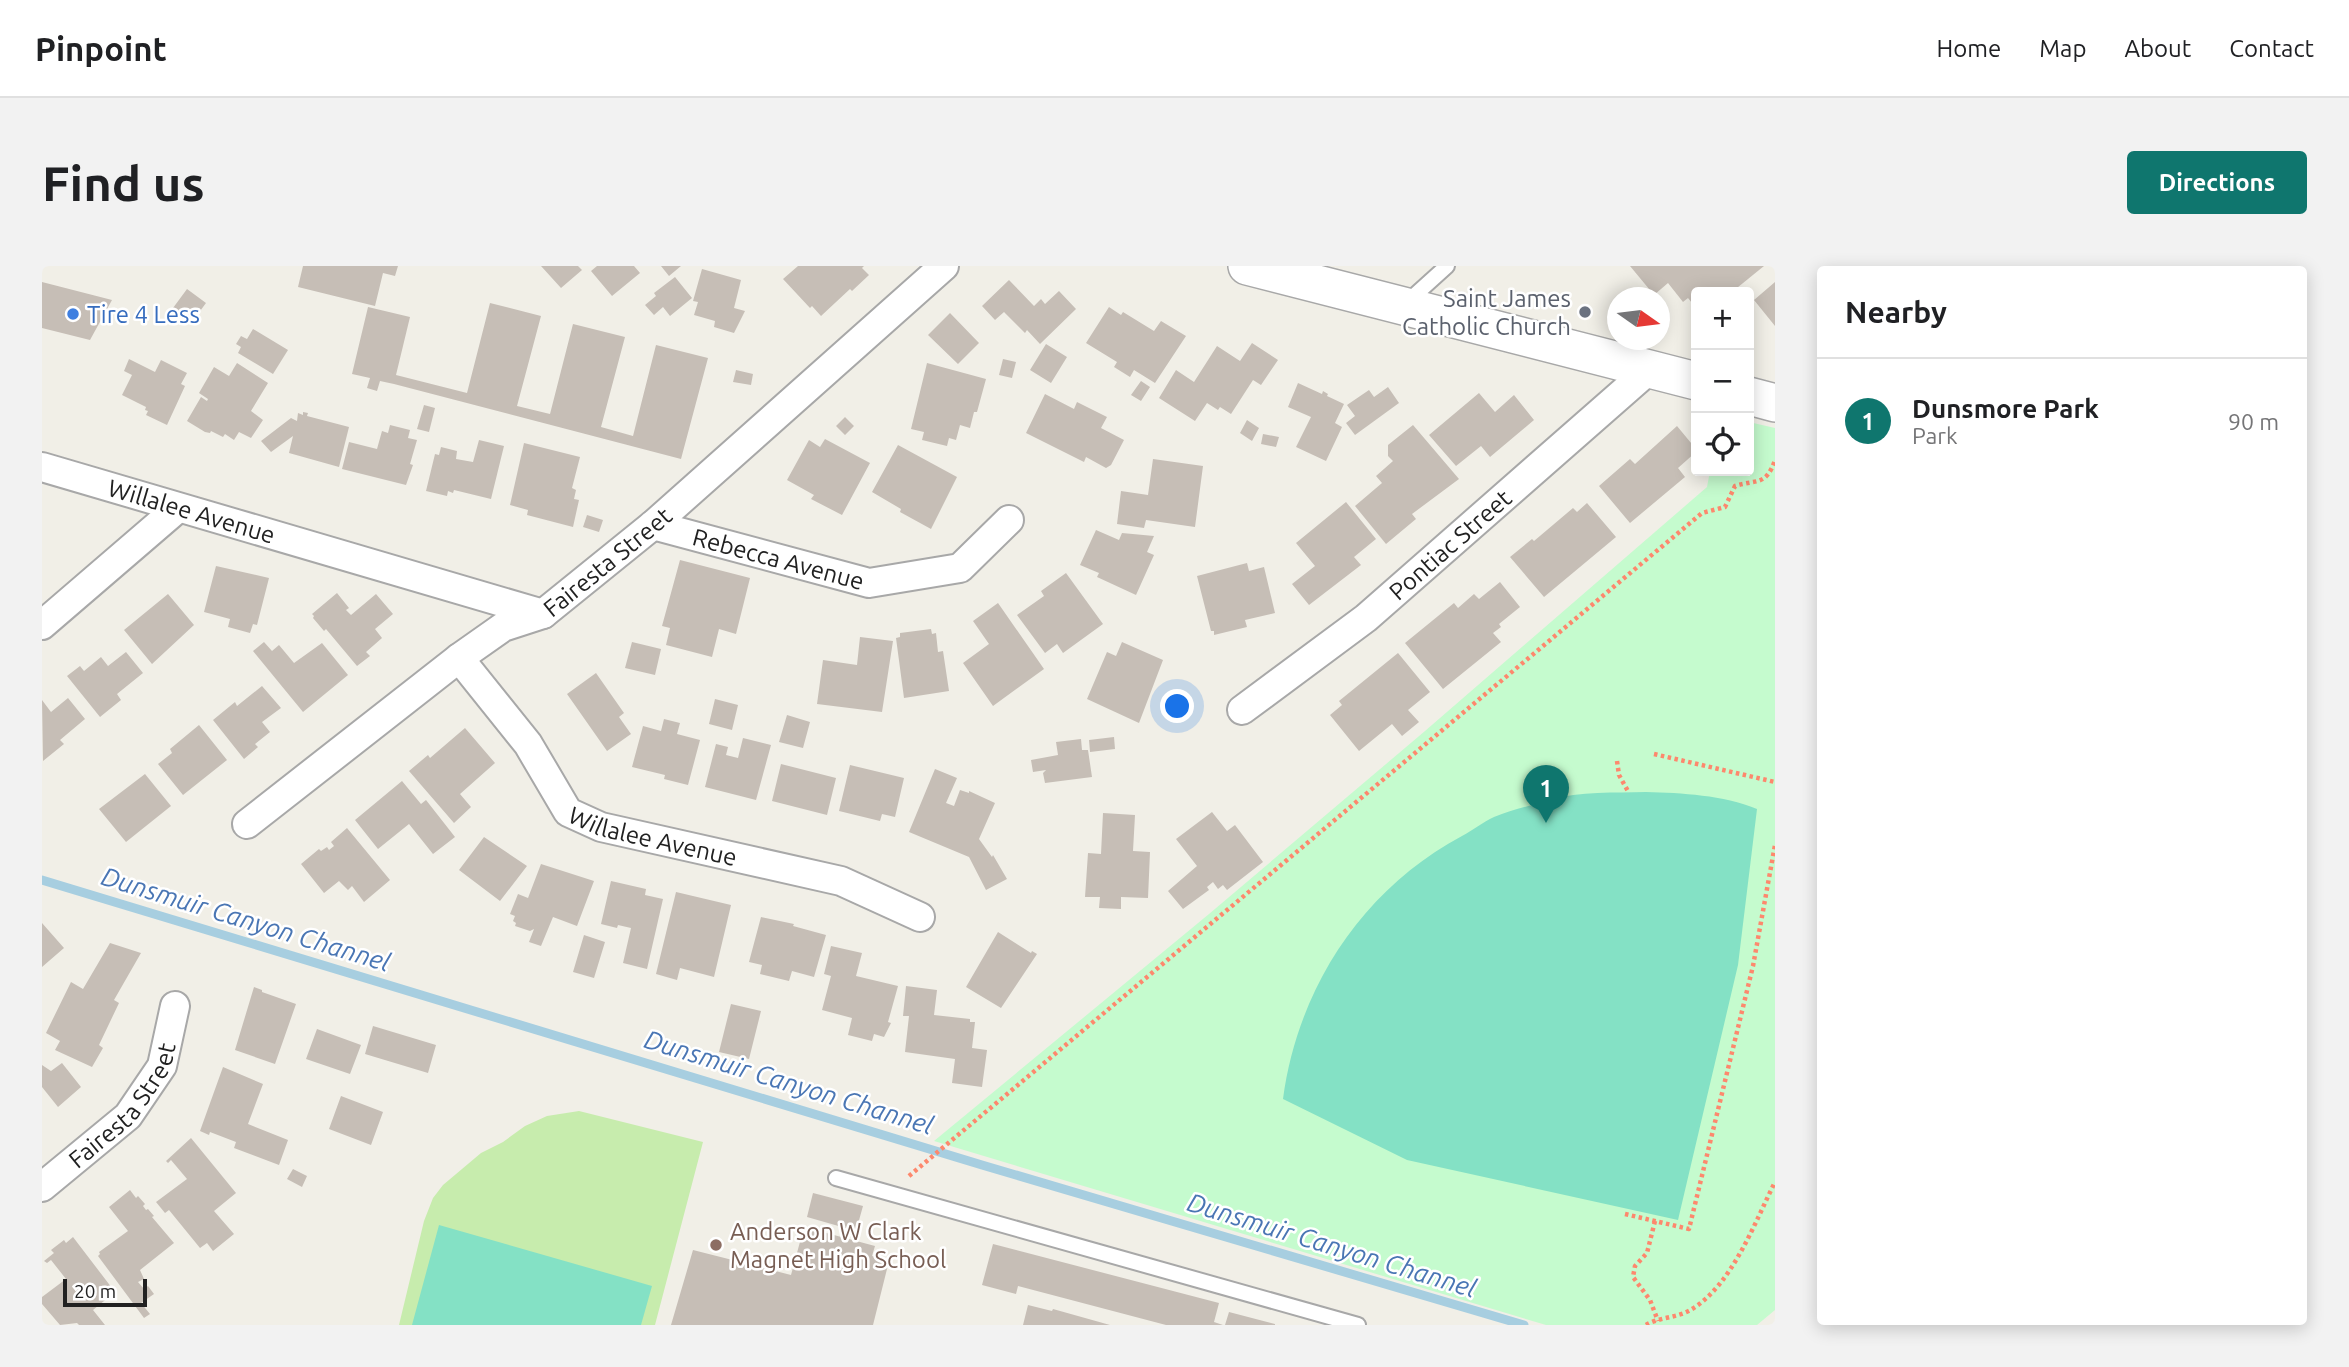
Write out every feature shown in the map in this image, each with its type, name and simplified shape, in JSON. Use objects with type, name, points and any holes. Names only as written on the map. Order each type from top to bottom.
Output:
[{"type":"street","name":"Fairesta Street","points":[[247,824],[459,658],[503,627],[544,614],[653,525],[944,266]]},
{"type":"street","points":[[1247,266],[1691,380]]},
{"type":"street","name":"Pontiac Street","points":[[1242,710],[1366,618],[1651,368]]},
{"type":"street","points":[[1754,397],[1775,403]]},
{"type":"street","name":"Willalee Avenue","points":[[42,467],[544,614]]},
{"type":"street","points":[[42,625],[178,508]]},
{"type":"street","name":"Rebecca Avenue","points":[[653,525],[869,583],[960,568],[1009,520]]},
{"type":"street","name":"Willalee Avenue","points":[[459,658],[528,744],[568,812],[601,827],[841,881],[920,917]]},
{"type":"street","name":"Fairesta Street","points":[[42,1187],[128,1116],[162,1066],[175,1006]]},
{"type":"lane","points":[[1404,304],[1447,266]]},
{"type":"lane","points":[[836,1178],[1358,1325]]},
{"type":"path","points":[[906,1180],[1702,513],[1724,507],[1735,486],[1762,481],[1770,475],[1775,460]]},
{"type":"path","points":[[1654,754],[1775,782]]},
{"type":"path","points":[[1617,761],[1619,775],[1629,793]]},
{"type":"path","points":[[1625,1214],[1689,1228],[1753,966],[1775,845]]},
{"type":"path","points":[[1646,1325],[1674,1318],[1706,1299],[1731,1269],[1775,1182]]},
{"type":"path","points":[[1655,1221],[1647,1253],[1635,1266],[1633,1277],[1650,1300],[1658,1321]]},
{"type":"green space","points":[[1754,423],[1775,428],[1775,1310],[1757,1325],[1546,1325],[934,1141],[1209,914],[1707,487],[1709,476],[1754,476]]},
{"type":"green space","points":[[1646,792],[1716,798],[1757,809],[1738,965],[1678,1220],[1407,1160],[1283,1099],[1303,1018],[1320,981],[1341,945],[1366,913],[1394,884],[1426,858],[1501,814],[1573,795]]},
{"type":"green space","points":[[579,1111],[703,1142],[655,1325],[399,1325],[424,1221],[433,1198],[443,1185],[481,1153],[503,1142],[525,1126],[547,1116]]},
{"type":"green space","points":[[439,1225],[652,1286],[641,1325],[412,1325]]},
{"type":"building","points":[[303,266],[398,266],[395,276],[383,273],[375,306],[298,287]]},
{"type":"building","points":[[541,266],[578,266],[582,270],[561,288]]},
{"type":"building","points":[[597,266],[634,266],[640,273],[612,296],[591,271]]},
{"type":"building","points":[[661,266],[681,266],[669,276]]},
{"type":"building","points":[[798,266],[864,266],[862,268],[869,275],[821,316],[783,279]]},
{"type":"building","points":[[1630,266],[1764,266],[1738,287],[1691,287],[1691,302],[1688,298],[1683,302],[1668,283],[1663,287],[1647,287]]},
{"type":"building","points":[[702,269],[741,280],[734,308],[745,311],[734,333],[714,327],[715,321],[694,315],[698,302],[693,301]]},
{"type":"building","points":[[675,277],[692,298],[670,316],[663,307],[654,315],[645,305],[656,296],[654,293]]},
{"type":"building","points":[[1009,280],[1034,306],[1041,299],[1045,304],[1059,291],[1076,309],[1040,344],[1004,312],[995,320],[982,306]]},
{"type":"building","name":"Tire 4 Less","points":[[42,282],[112,300],[90,340],[42,328]]},
{"type":"building","points":[[1775,282],[1775,326],[1754,300]]},
{"type":"building","points":[[187,289],[206,303],[192,322],[173,308]]},
{"type":"building","points":[[490,303],[541,316],[517,406],[550,414],[573,324],[625,337],[601,427],[633,436],[656,345],[708,358],[681,459],[394,384],[380,381],[377,391],[367,388],[370,378],[352,374],[368,307],[410,317],[396,375],[467,393]]},
{"type":"building","points":[[1109,307],[1121,315],[1123,312],[1154,331],[1161,321],[1186,336],[1155,383],[1134,370],[1130,377],[1114,367],[1117,362],[1086,343]]},
{"type":"building","points":[[950,313],[979,343],[958,364],[928,335]]},
{"type":"building","points":[[253,329],[288,350],[273,374],[238,353],[241,347],[236,344],[241,336],[247,339]]},
{"type":"building","points":[[1252,343],[1278,360],[1261,385],[1253,380],[1231,414],[1207,403],[1195,421],[1159,398],[1176,370],[1194,382],[1217,346],[1240,361]]},
{"type":"building","points":[[1046,344],[1067,357],[1051,383],[1030,370]]},
{"type":"building","points":[[129,359],[155,372],[161,360],[187,373],[181,384],[185,386],[167,425],[146,415],[146,407],[122,395],[132,375],[124,371]]},
{"type":"building","points":[[1003,359],[1016,362],[1012,378],[999,375]]},
{"type":"building","points":[[237,363],[268,383],[251,411],[263,420],[251,438],[239,432],[234,440],[225,434],[223,437],[211,431],[205,432],[187,421],[201,397],[207,401],[208,399],[199,393],[214,367],[229,376]]},
{"type":"building","points":[[927,363],[986,379],[970,428],[960,425],[956,440],[949,438],[947,446],[922,440],[924,432],[911,429]]},
{"type":"building","points":[[736,370],[753,374],[751,385],[733,382]]},
{"type":"building","points":[[1141,381],[1150,387],[1141,401],[1131,395]]},
{"type":"building","points":[[1298,383],[1322,394],[1323,391],[1327,396],[1344,404],[1335,423],[1342,427],[1326,461],[1296,447],[1311,417],[1288,407]]},
{"type":"building","points":[[1388,387],[1399,403],[1355,435],[1346,423],[1355,416],[1347,405],[1369,390],[1374,397]]},
{"type":"building","points":[[1479,393],[1495,412],[1514,395],[1534,420],[1490,457],[1481,446],[1456,466],[1429,435]]},
{"type":"building","points":[[1045,394],[1074,409],[1077,402],[1107,417],[1101,428],[1124,440],[1111,465],[1106,468],[1086,457],[1084,462],[1026,433]]},
{"type":"building","points":[[424,405],[435,408],[429,432],[417,429]]},
{"type":"building","points":[[303,412],[308,413],[307,416],[349,427],[339,467],[289,453],[293,436],[271,452],[261,441],[291,418],[297,421],[298,413],[303,415]]},
{"type":"building","points":[[845,417],[854,426],[845,435],[836,426]]},
{"type":"building","points":[[1247,420],[1259,428],[1252,441],[1240,433]]},
{"type":"building","points":[[390,425],[410,430],[408,438],[417,440],[406,485],[342,469],[349,442],[377,449],[382,431],[388,433]]},
{"type":"building","points":[[1413,425],[1459,479],[1412,514],[1416,519],[1386,544],[1355,506],[1382,483],[1376,476],[1393,461],[1388,456],[1388,445]]},
{"type":"building","points":[[1677,426],[1691,443],[1691,456],[1678,468],[1685,477],[1630,523],[1599,486],[1630,459],[1635,464]]},
{"type":"building","points":[[1263,434],[1279,437],[1276,447],[1261,444]]},
{"type":"building","points":[[825,439],[870,463],[842,515],[811,499],[814,495],[787,480],[809,440],[820,447]]},
{"type":"building","points":[[479,440],[504,446],[491,499],[454,490],[453,493],[448,491],[447,496],[426,491],[435,454],[439,455],[441,447],[457,451],[456,459],[473,462]]},
{"type":"building","points":[[524,443],[580,457],[572,488],[576,490],[574,499],[579,500],[573,527],[527,515],[528,510],[510,505]]},
{"type":"building","points":[[898,445],[957,477],[931,529],[872,492]]},
{"type":"building","points":[[1153,459],[1203,466],[1195,527],[1146,520],[1144,528],[1117,524],[1121,491],[1148,495]]},
{"type":"building","points":[[1346,502],[1376,539],[1354,557],[1361,565],[1309,605],[1292,584],[1315,566],[1296,543]]},
{"type":"building","points":[[1587,503],[1616,537],[1544,597],[1510,557],[1532,539],[1534,541],[1573,508],[1577,512]]},
{"type":"building","points":[[587,515],[603,520],[599,532],[583,527]]},
{"type":"building","points":[[1096,530],[1119,540],[1122,533],[1154,536],[1147,552],[1154,555],[1136,595],[1097,577],[1099,573],[1080,565]]},
{"type":"building","points":[[680,560],[750,578],[736,634],[719,629],[712,657],[666,645],[670,628],[662,626]]},
{"type":"building","points":[[1247,563],[1249,571],[1264,567],[1275,613],[1245,620],[1247,627],[1214,635],[1197,576]]},
{"type":"building","points":[[216,566],[269,578],[257,625],[253,624],[250,633],[228,627],[230,619],[204,612]]},
{"type":"building","points":[[1066,573],[1103,624],[1063,653],[1057,644],[1045,653],[1017,615],[1044,596],[1041,591]]},
{"type":"building","points":[[1500,582],[1520,607],[1499,624],[1501,627],[1493,633],[1501,642],[1443,689],[1405,643],[1454,603],[1458,608],[1474,594],[1479,599]]},
{"type":"building","points":[[337,593],[351,615],[376,594],[393,614],[375,629],[382,638],[366,652],[370,656],[357,666],[326,629],[324,631],[313,618],[312,614]]},
{"type":"building","points":[[168,594],[194,625],[152,664],[124,630]]},
{"type":"building","points":[[998,603],[1044,669],[993,706],[963,663],[989,644],[973,621]]},
{"type":"building","points":[[931,629],[932,634],[936,633],[938,652],[943,651],[949,691],[904,698],[896,638],[900,637],[900,633]]},
{"type":"building","points":[[860,637],[893,641],[882,712],[817,704],[823,660],[857,665]]},
{"type":"building","points":[[264,642],[272,651],[279,645],[294,663],[322,643],[348,675],[303,712],[253,651]]},
{"type":"building","points":[[632,642],[661,649],[655,675],[625,668]]},
{"type":"building","points":[[1122,642],[1163,660],[1139,723],[1087,699],[1107,652],[1116,656]]},
{"type":"building","points":[[126,652],[143,673],[117,694],[121,700],[100,717],[67,676],[80,666],[84,671],[101,657],[108,666]]},
{"type":"building","points":[[1398,653],[1430,692],[1408,710],[1419,722],[1402,736],[1392,724],[1359,751],[1330,715],[1342,705],[1339,701]]},
{"type":"building","points":[[596,673],[624,713],[619,717],[631,734],[607,751],[567,694]]},
{"type":"building","points":[[262,686],[281,708],[262,722],[270,732],[255,744],[258,747],[244,759],[213,720],[235,702],[237,706]]},
{"type":"building","points":[[68,698],[85,719],[60,740],[64,744],[43,761],[42,700],[51,712]]},
{"type":"building","points":[[715,699],[738,705],[732,730],[709,724]]},
{"type":"building","points":[[787,715],[810,722],[803,748],[779,742]]},
{"type":"building","points":[[664,719],[680,723],[677,734],[700,740],[688,785],[664,779],[665,775],[632,767],[643,726],[661,731]]},
{"type":"building","points":[[199,725],[227,760],[183,795],[158,764],[172,753],[170,749]]},
{"type":"building","points":[[465,728],[495,763],[460,794],[471,807],[454,823],[409,771],[428,755],[430,758]]},
{"type":"building","points":[[1114,737],[1115,749],[1090,752],[1089,740]]},
{"type":"building","points":[[743,738],[771,745],[756,800],[705,787],[716,744],[728,747],[726,755],[738,758]]},
{"type":"building","points":[[1081,739],[1082,750],[1088,750],[1092,777],[1045,783],[1043,773],[1046,770],[1033,772],[1031,760],[1058,755],[1056,742]]},
{"type":"building","points":[[781,764],[836,778],[827,815],[772,801]]},
{"type":"building","points":[[850,765],[904,778],[895,817],[882,814],[880,821],[839,811]]},
{"type":"building","points":[[935,769],[957,778],[946,803],[954,806],[960,790],[969,791],[995,803],[979,839],[992,857],[993,855],[1007,879],[986,890],[969,857],[909,832]]},
{"type":"building","points":[[145,774],[171,806],[126,842],[99,809]]},
{"type":"building","points":[[402,781],[421,804],[426,800],[455,837],[433,854],[409,824],[378,849],[355,820]]},
{"type":"building","points":[[1212,812],[1227,831],[1235,825],[1263,862],[1227,890],[1223,885],[1218,889],[1213,882],[1207,887],[1209,890],[1183,909],[1168,891],[1197,866],[1176,839]]},
{"type":"building","points":[[1103,813],[1135,815],[1133,851],[1150,852],[1148,898],[1121,897],[1121,909],[1099,908],[1100,897],[1085,897],[1088,853],[1101,854]]},
{"type":"building","points":[[347,828],[390,880],[364,902],[352,886],[348,890],[339,881],[324,893],[301,864],[319,849],[321,851],[327,847],[329,850],[334,846],[331,842]]},
{"type":"building","points":[[484,837],[527,866],[500,901],[459,870]]},
{"type":"building","points":[[541,864],[594,881],[577,926],[553,917],[541,946],[529,942],[534,929],[530,931],[515,926],[515,916],[510,914],[518,894],[528,898]]},
{"type":"building","points":[[611,881],[646,889],[645,895],[663,899],[647,969],[623,963],[631,928],[601,924]]},
{"type":"building","points":[[676,892],[731,905],[714,977],[680,968],[677,980],[656,974]]},
{"type":"building","points":[[761,917],[826,935],[814,977],[792,971],[789,981],[760,974],[762,965],[749,962]]},
{"type":"building","points":[[42,923],[64,948],[42,967]]},
{"type":"building","points":[[998,932],[1037,954],[1001,1008],[966,987]]},
{"type":"building","points":[[584,935],[605,942],[594,978],[573,972]]},
{"type":"building","points":[[110,943],[141,953],[114,1000],[119,1003],[99,1045],[103,1048],[92,1067],[55,1050],[60,1041],[46,1033],[71,982],[83,989]]},
{"type":"building","points":[[831,946],[862,953],[856,976],[898,986],[888,1022],[891,1023],[884,1037],[874,1034],[872,1041],[848,1035],[852,1018],[822,1010],[831,976],[824,974]]},
{"type":"building","points":[[906,986],[937,990],[934,1015],[970,1019],[970,1022],[975,1022],[972,1048],[987,1050],[982,1087],[952,1083],[955,1059],[905,1052],[909,1016],[903,1016]]},
{"type":"building","points":[[254,987],[296,1004],[275,1064],[235,1050]]},
{"type":"building","points":[[731,1004],[761,1011],[749,1059],[719,1052]]},
{"type":"building","points":[[373,1026],[436,1045],[428,1073],[365,1054]]},
{"type":"building","points":[[317,1029],[361,1045],[350,1074],[306,1059]]},
{"type":"building","points":[[62,1063],[81,1087],[58,1107],[42,1087],[42,1065],[51,1071]]},
{"type":"building","points":[[223,1067],[263,1084],[248,1124],[288,1140],[279,1165],[234,1148],[236,1142],[200,1131]]},
{"type":"building","points":[[341,1096],[383,1112],[371,1145],[329,1129]]},
{"type":"building","points":[[191,1138],[236,1193],[214,1211],[234,1234],[213,1251],[207,1243],[200,1248],[169,1210],[165,1213],[156,1202],[187,1179],[171,1160],[168,1163],[166,1161]]},
{"type":"building","points":[[293,1169],[307,1176],[302,1187],[287,1179]]},
{"type":"building","points":[[130,1190],[145,1204],[143,1206],[174,1243],[140,1270],[144,1279],[138,1282],[144,1289],[148,1286],[154,1294],[141,1303],[150,1314],[144,1318],[98,1256],[99,1252],[128,1231],[109,1207]]},
{"type":"building","points":[[813,1193],[863,1206],[856,1231],[807,1217]]},
{"type":"building","points":[[804,1227],[875,1246],[872,1256],[889,1261],[873,1325],[671,1325],[693,1250],[791,1275]]},
{"type":"building","points":[[73,1237],[115,1292],[93,1310],[105,1325],[60,1325],[42,1304],[42,1297],[66,1279],[51,1260],[47,1263],[44,1261],[54,1253],[51,1250]]},
{"type":"building","points":[[993,1244],[1219,1303],[1214,1322],[1223,1325],[1166,1325],[1018,1286],[1016,1294],[982,1285]]},
{"type":"building","points":[[1028,1305],[1052,1311],[1053,1309],[1110,1325],[1023,1325]]},
{"type":"building","points":[[1229,1312],[1275,1324],[1275,1325],[1225,1325]]},
{"type":"waterway","name":"Dunsmuir Canyon Channel","points":[[42,880],[982,1165],[1524,1325]]},
{"type":"place","name":"Saint James Catholic Church","points":[[1585,312]]},
{"type":"place","name":"Tire 4 Less","points":[[73,314]]},
{"type":"place","name":"Dunsmore Park","points":[[1546,823]]},
{"type":"place","name":"Anderson W Clark Magnet High School","points":[[716,1245]]}]
